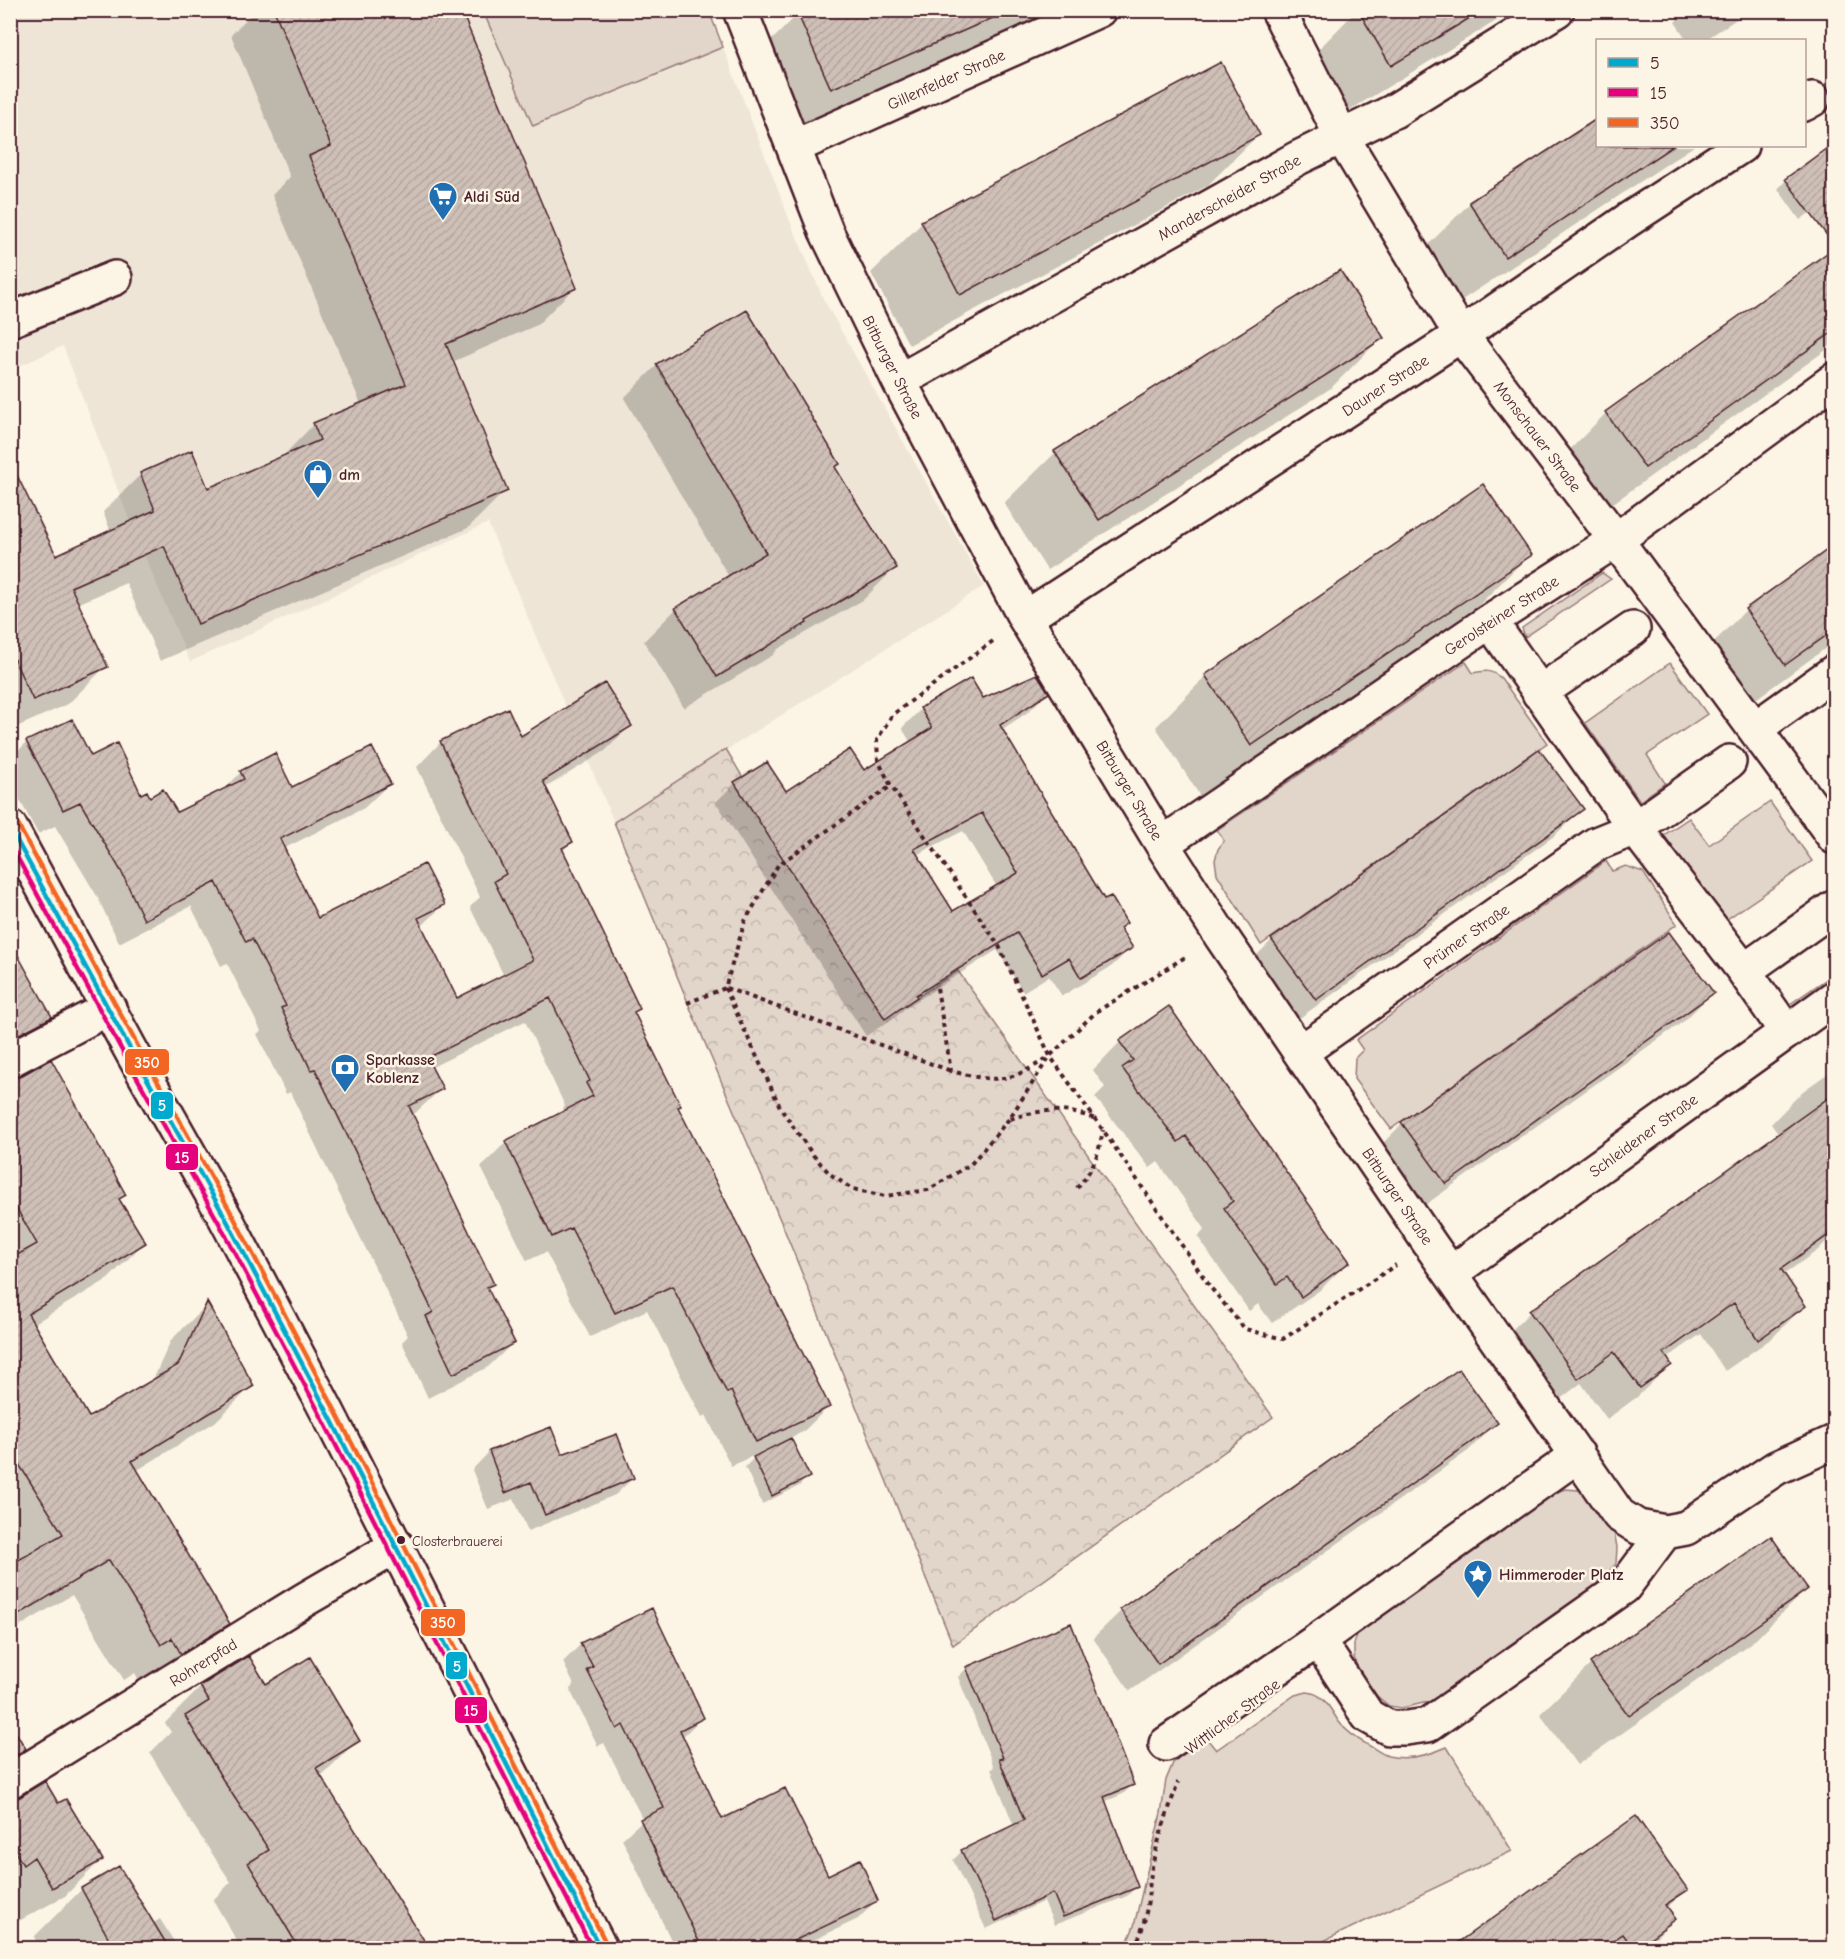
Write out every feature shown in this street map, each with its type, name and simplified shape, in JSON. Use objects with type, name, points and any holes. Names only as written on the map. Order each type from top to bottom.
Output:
[{"type":"street","name":"Bitburger Straße","points":[[740,10],[826,231],[899,381],[1025,618],[1162,844],[1221,936],[1430,1244],[1619,1515],[1638,1527],[1665,1532]]},
{"type":"street","name":"Gillenfelder Straße","points":[[794,147],[1099,10]]},
{"type":"street","name":"Monschauer Straße","points":[[1278,10],[1342,137],[1461,335],[1756,728],[1834,837]]},
{"type":"street","name":"Manderscheider Straße","points":[[899,381],[1298,158],[1394,111],[1557,10]]},
{"type":"street","name":"Dauner Straße","points":[[1025,618],[1461,335],[1628,220],[1739,147]]},
{"type":"street","points":[[10,320],[115,278]]},
{"type":"street","name":"Gerolsteiner Straße","points":[[1162,844],[1490,621],[1616,540],[1834,380]]},
{"type":"street","points":[[1490,621],[1635,828],[1744,971],[1786,1031]]},
{"type":"street","points":[[1539,693],[1633,628]]},
{"type":"street","points":[[1756,728],[1834,672]]},
{"type":"street","name":"Prümer Straße","points":[[1301,1052],[1596,844],[1635,828],[1711,776]]},
{"type":"street","points":[[10,827],[226,1219],[397,1546],[600,1948]]},
{"type":"street","points":[[1744,971],[1833,908]]},
{"type":"street","name":"Schleidener Straße","points":[[1451,1274],[1834,998]]},
{"type":"street","points":[[10,1060],[109,1008]]},
{"type":"street","points":[[1318,1640],[1368,1716],[1389,1728],[1428,1725],[1624,1587],[1665,1532],[1686,1528],[1776,1468],[1834,1442]]},
{"type":"street","points":[[1166,1744],[1318,1640],[1578,1455]]},
{"type":"street","name":"Rohrerpfad","points":[[10,1781],[304,1600],[397,1546]]},
{"type":"path","points":[[1025,618],[892,715],[877,740],[878,760],[891,786],[999,946],[1050,1056],[1211,1288],[1245,1329],[1283,1339],[1430,1244]]},
{"type":"path","points":[[891,786],[778,865],[745,921],[725,988],[781,1109],[813,1155],[830,1174],[852,1189],[885,1196],[928,1190],[971,1164],[1009,1119],[1050,1056]]},
{"type":"path","points":[[687,1003],[725,988],[951,1071],[980,1078],[1001,1079],[1025,1073],[1050,1056],[1096,1012],[1221,936]]},
{"type":"path","points":[[938,988],[951,1071]]},
{"type":"path","points":[[1009,1119],[1034,1112],[1059,1110],[1076,1112],[1096,1120]]},
{"type":"path","points":[[1077,1188],[1090,1172],[1099,1155],[1103,1130]]},
{"type":"path","points":[[1134,1948],[1139,1940],[1148,1910],[1152,1867],[1179,1779]]},
{"type":"shaded area","points":[[10,11],[483,11],[533,126],[723,47],[790,221],[824,300],[984,586],[614,822],[488,523],[190,662],[130,522],[63,346],[11,370]]},
{"type":"green space","points":[[483,11],[709,11],[723,47],[533,126]]},
{"type":"green space","points":[[1602,573],[1611,579],[1525,637],[1522,628]]},
{"type":"green space","points":[[1466,662],[1473,673],[1488,671],[1501,678],[1547,743],[1261,945],[1217,874],[1215,860],[1218,849],[1224,841],[1217,830]]},
{"type":"green space","points":[[1670,663],[1707,714],[1647,755],[1665,783],[1640,801],[1585,723]]},
{"type":"green space","points":[[726,749],[885,1018],[958,971],[1273,1417],[953,1645],[784,1229],[614,822]]},
{"type":"green space","points":[[1770,802],[1812,861],[1724,921],[1664,835],[1689,818],[1709,845]]},
{"type":"green space","points":[[1606,861],[1612,871],[1626,866],[1643,872],[1677,924],[1391,1129],[1354,1079],[1355,1058],[1363,1050],[1356,1040]]},
{"type":"green space","points":[[1834,974],[1834,979],[1793,1007],[1784,1008]]},
{"type":"green space","points":[[1565,1489],[1579,1490],[1593,1502],[1614,1531],[1617,1547],[1616,1564],[1589,1592],[1563,1613],[1432,1701],[1402,1708],[1389,1706],[1377,1696],[1358,1671],[1354,1657],[1354,1644],[1358,1632],[1534,1501]]},
{"type":"green space","points":[[1307,1692],[1318,1695],[1352,1735],[1385,1755],[1411,1757],[1426,1755],[1447,1747],[1512,1851],[1309,1948],[1125,1948],[1134,1926],[1161,1813],[1166,1780],[1173,1763],[1204,1735],[1216,1750],[1295,1695]]},
{"type":"building","points":[[274,10],[461,10],[577,288],[446,344],[508,491],[198,624],[164,546],[71,587],[108,667],[33,700],[10,651],[10,461],[56,555],[155,510],[140,473],[192,450],[208,488],[320,440],[313,423],[406,384],[309,156],[331,146]]},
{"type":"building","points":[[796,10],[1011,10],[831,89]]},
{"type":"building","points":[[1358,10],[1483,10],[1391,66]]},
{"type":"building","points":[[1221,62],[1260,135],[960,295],[921,221]]},
{"type":"building","points":[[1596,119],[1596,147],[1671,147],[1505,257],[1469,202]]},
{"type":"building","points":[[1834,143],[1834,245],[1785,179]]},
{"type":"building","points":[[1834,248],[1834,331],[1645,468],[1605,412]]},
{"type":"building","points":[[1340,270],[1384,338],[1099,520],[1054,451]]},
{"type":"building","points":[[747,310],[840,464],[835,467],[897,568],[806,621],[807,623],[717,677],[675,608],[766,553],[656,364]]},
{"type":"building","points":[[1483,484],[1532,555],[1251,746],[1205,675]]},
{"type":"building","points":[[1834,545],[1834,630],[1785,665],[1745,609]]},
{"type":"building","points":[[1037,674],[1049,693],[1000,725],[1104,899],[1111,896],[1127,923],[1120,928],[1133,948],[1081,978],[1069,958],[1042,974],[1017,933],[916,995],[917,997],[885,1019],[734,782],[767,762],[786,791],[850,749],[864,770],[932,728],[920,708],[971,678],[983,698]],"holes":[[[982,813],[1018,873],[953,911],[914,849]]]},
{"type":"building","points":[[605,683],[632,726],[543,781],[573,842],[562,848],[640,1009],[634,1012],[681,1106],[678,1107],[830,1407],[756,1442],[731,1391],[727,1393],[672,1286],[615,1313],[571,1228],[552,1237],[505,1141],[593,1096],[586,1083],[590,1081],[550,998],[427,1058],[443,1089],[409,1106],[494,1284],[487,1287],[515,1343],[453,1374],[426,1316],[433,1312],[315,1069],[311,1070],[281,1008],[286,1006],[252,939],[246,942],[216,882],[144,920],[121,871],[80,802],[63,810],[26,741],[72,719],[91,756],[117,743],[141,794],[147,791],[150,797],[163,789],[177,812],[244,779],[240,771],[275,753],[292,787],[372,747],[391,784],[280,839],[318,918],[424,864],[445,905],[418,918],[457,998],[533,960],[494,881],[506,874],[440,741],[508,708],[521,736]]},
{"type":"building","points":[[1539,749],[1584,809],[1316,1000],[1271,939]]},
{"type":"building","points":[[1669,932],[1714,993],[1446,1184],[1401,1122]]},
{"type":"building","points":[[10,941],[52,1017],[10,1039]]},
{"type":"building","points":[[1169,1006],[1350,1262],[1301,1297],[1287,1277],[1277,1284],[1224,1208],[1233,1201],[1186,1136],[1178,1142],[1122,1068],[1133,1060],[1119,1041]]},
{"type":"building","points":[[51,1059],[126,1195],[119,1199],[146,1243],[28,1314],[89,1417],[178,1365],[207,1302],[254,1386],[132,1461],[230,1624],[181,1654],[172,1638],[161,1645],[109,1560],[10,1620],[10,1565],[63,1534],[10,1450],[10,1259],[37,1244],[10,1197],[10,1079],[19,1077]]},
{"type":"building","points":[[1834,1094],[1834,1231],[1781,1269],[1806,1306],[1758,1340],[1734,1303],[1664,1353],[1672,1365],[1640,1388],[1614,1352],[1578,1379],[1529,1311]]},
{"type":"building","points":[[1459,1369],[1498,1423],[1158,1664],[1120,1609]]},
{"type":"building","points":[[551,1427],[562,1454],[617,1434],[634,1478],[545,1515],[531,1482],[505,1493],[489,1451]]},
{"type":"building","points":[[791,1438],[810,1477],[772,1496],[753,1457]]},
{"type":"building","points":[[1771,1536],[1808,1589],[1629,1716],[1590,1663]]},
{"type":"building","points":[[652,1608],[704,1718],[680,1730],[722,1819],[785,1788],[828,1875],[860,1859],[878,1901],[779,1948],[702,1948],[640,1819],[664,1808],[623,1725],[617,1729],[587,1670],[593,1667],[580,1643]]},
{"type":"building","points":[[1071,1623],[1134,1785],[1104,1797],[1138,1887],[1063,1917],[1053,1893],[996,1921],[961,1850],[1024,1820],[999,1759],[1003,1758],[966,1667]]},
{"type":"building","points":[[249,1656],[266,1684],[310,1657],[360,1741],[316,1768],[429,1948],[299,1948],[248,1863],[269,1850],[185,1716],[209,1701],[200,1686]]},
{"type":"building","points":[[10,1723],[26,1749],[10,1759]]},
{"type":"building","points":[[45,1781],[58,1803],[66,1799],[103,1860],[52,1888],[34,1857],[23,1865],[10,1843],[10,1800],[20,1797]]},
{"type":"building","points":[[1636,1816],[1688,1890],[1665,1905],[1676,1919],[1636,1948],[1633,1948],[1623,1934],[1602,1948],[1450,1948]]},
{"type":"building","points":[[119,1866],[169,1948],[114,1948],[81,1888]]},
{"type":"transit line","name":"350","points":[[17,823],[233,1216],[335,1410],[607,1945]]},
{"type":"transit line","name":"5","points":[[10,828],[226,1219],[328,1413],[600,1948]]},
{"type":"transit line","name":"15","points":[[10,844],[219,1223],[321,1416],[592,1948]]},
{"type":"place","name":"Aldi Süd","points":[[443,222]]},
{"type":"place","name":"dm","points":[[318,500]]},
{"type":"place","name":"Sparkasse Koblenz","points":[[345,1094]]},
{"type":"place","name":"Closterbrauerei","points":[[401,1540]]},
{"type":"place","name":"Himmeroder Platz","points":[[1478,1600]]}]
